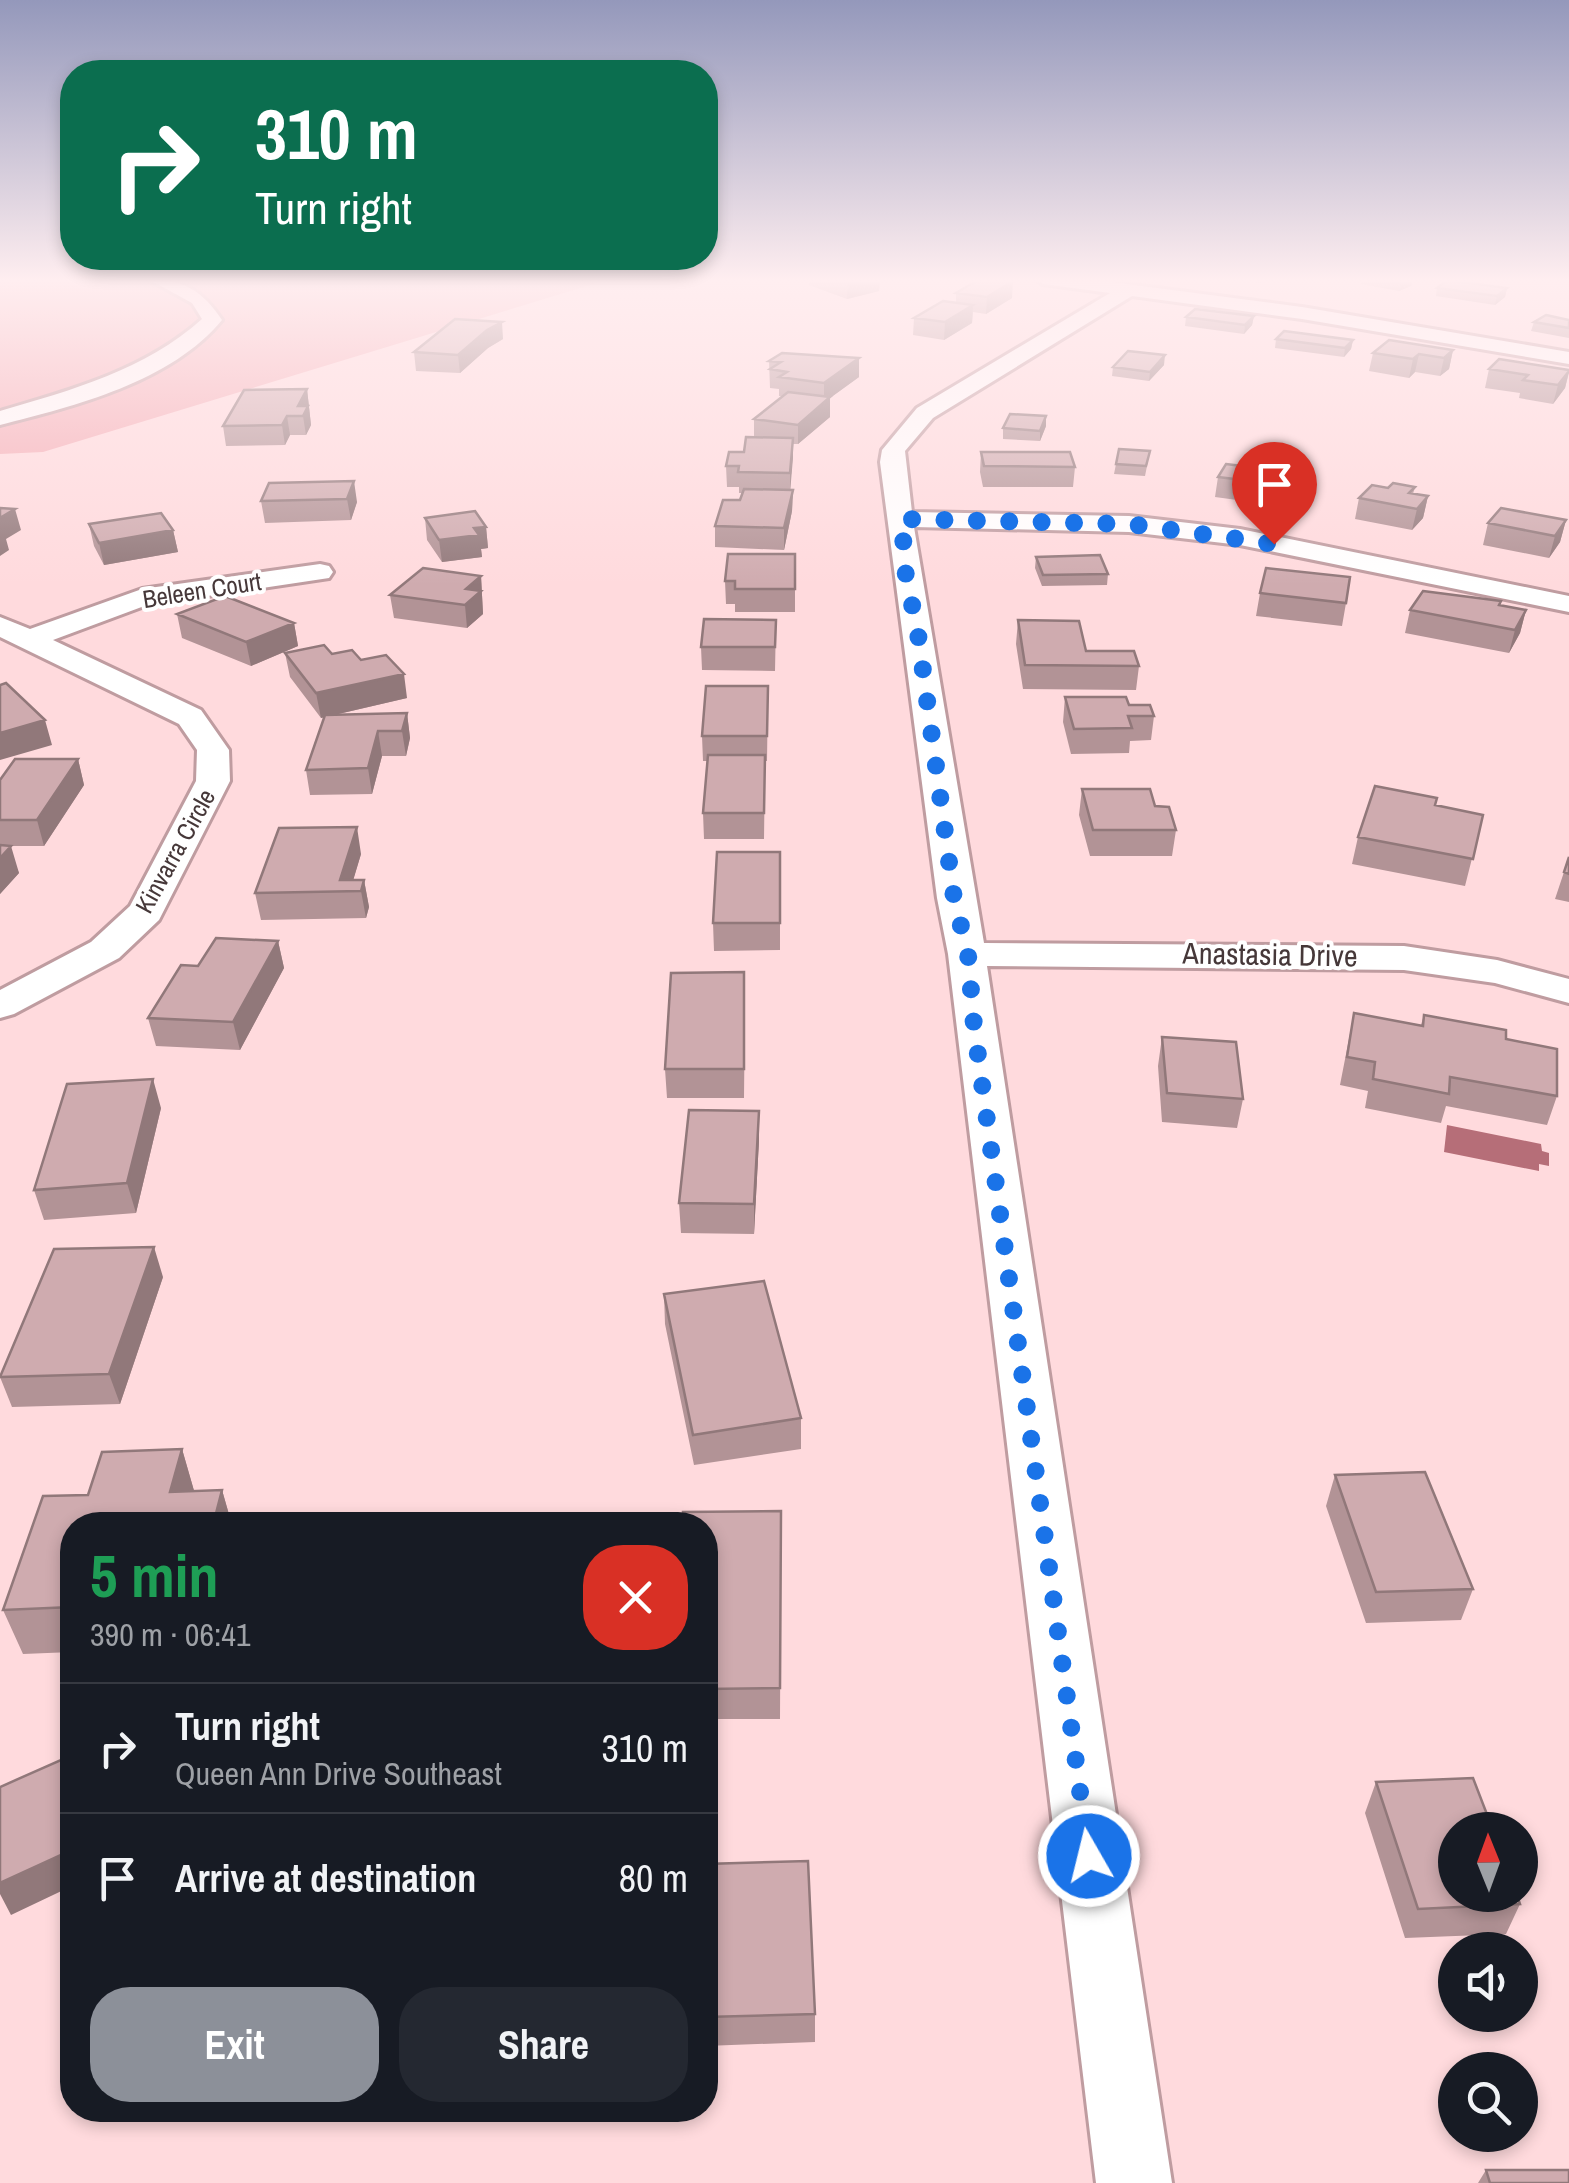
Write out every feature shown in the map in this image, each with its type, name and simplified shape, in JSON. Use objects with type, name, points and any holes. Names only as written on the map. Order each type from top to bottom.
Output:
[{"type":"street","points":[[0,418],[114,381]]},
{"type":"street","points":[[976,381],[924,412],[894,450],[892,462],[954,898],[968,954],[974,1026],[1134,2183]]},
{"type":"street","points":[[902,519],[1129,524],[1240,537],[1569,604]]},
{"type":"street","name":"Beleen Court","points":[[16,633],[142,597],[320,572]]},
{"type":"street","name":"Kinvarra Circle","points":[[0,1006],[106,950],[146,912],[213,781],[213,750],[190,717],[16,633]]},
{"type":"street","name":"Anastasia Drive","points":[[968,954],[1404,958],[1497,972],[1569,991]]},
{"type":"shaded area","points":[[0,381],[276,381],[43,452],[0,454]]},
{"type":"shaded area","points":[[1447,1125],[1541,1144],[1542,1151],[1549,1153],[1549,1166],[1539,1164],[1539,1171],[1444,1152]]},
{"type":"building","points":[[1529,381],[1561,381],[1558,385]]},
{"type":"building","points":[[307,389],[298,406],[308,406],[303,416],[287,416],[282,425],[223,426],[244,390]]},
{"type":"building","points":[[788,392],[830,397],[798,425],[754,419]]},
{"type":"building","points":[[1010,414],[1046,416],[1040,431],[1003,428]]},
{"type":"building","points":[[746,437],[793,438],[790,473],[738,472],[739,466],[726,466],[729,452],[744,452]]},
{"type":"building","points":[[1119,449],[1150,451],[1146,466],[1116,464]]},
{"type":"building","points":[[981,452],[1070,452],[1075,467],[984,466]]},
{"type":"building","points":[[1226,464],[1299,473],[1292,486],[1218,477]]},
{"type":"building","points":[[354,481],[347,499],[261,501],[269,483]]},
{"type":"building","points":[[1393,483],[1415,487],[1409,493],[1428,496],[1417,509],[1359,498],[1372,485],[1388,488]]},
{"type":"building","points":[[744,489],[793,490],[784,528],[715,526],[723,500],[740,500]]},
{"type":"building","points":[[0,508],[15,509],[0,518]]},
{"type":"building","points":[[1501,508],[1566,520],[1555,536],[1488,523]]},
{"type":"building","points":[[475,511],[486,527],[474,528],[479,535],[439,540],[425,518]]},
{"type":"building","points":[[161,513],[173,530],[99,543],[89,524]]},
{"type":"building","points":[[728,554],[795,554],[795,589],[735,589],[735,581],[725,581]]},
{"type":"building","points":[[1100,555],[1108,574],[1043,575],[1036,557]]},
{"type":"building","points":[[423,568],[481,576],[466,589],[481,591],[465,605],[390,595]]},
{"type":"building","points":[[1266,568],[1350,577],[1346,603],[1260,593]]},
{"type":"building","points":[[1423,591],[1501,601],[1499,605],[1526,610],[1515,630],[1410,610]]},
{"type":"building","points":[[225,596],[294,623],[246,642],[177,614]]},
{"type":"building","points":[[704,619],[776,620],[775,647],[701,647]]},
{"type":"building","points":[[1018,620],[1079,621],[1086,651],[1134,651],[1139,666],[1025,665]]},
{"type":"building","points":[[324,645],[332,654],[352,650],[361,660],[386,655],[404,674],[316,693],[285,653]]},
{"type":"building","points":[[6,683],[45,720],[0,733],[0,685]]},
{"type":"building","points":[[706,686],[768,686],[767,736],[702,736]]},
{"type":"building","points":[[1065,697],[1126,697],[1129,705],[1150,705],[1154,716],[1128,716],[1132,728],[1074,729]]},
{"type":"building","points":[[407,713],[402,731],[378,731],[368,768],[306,770],[325,715]]},
{"type":"building","points":[[708,755],[765,755],[764,813],[703,813]]},
{"type":"building","points":[[15,759],[78,759],[37,820],[0,820],[0,780]]},
{"type":"building","points":[[1375,786],[1437,798],[1435,805],[1483,815],[1473,859],[1358,837]]},
{"type":"building","points":[[1082,789],[1150,789],[1155,806],[1169,807],[1176,830],[1093,830]]},
{"type":"building","points":[[357,827],[340,880],[364,880],[361,891],[255,893],[279,828]]},
{"type":"building","points":[[0,845],[11,846],[0,858]]},
{"type":"building","points":[[717,852],[780,852],[780,923],[713,923]]},
{"type":"building","points":[[216,938],[278,941],[233,1022],[148,1018],[181,965],[198,966]]},
{"type":"building","points":[[744,972],[744,1069],[665,1069],[671,973]]},
{"type":"building","points":[[1354,1013],[1423,1026],[1424,1015],[1506,1030],[1506,1039],[1557,1049],[1557,1096],[1450,1077],[1449,1094],[1373,1079],[1375,1062],[1347,1057]]},
{"type":"building","points":[[1162,1037],[1236,1042],[1243,1099],[1167,1093]]},
{"type":"building","points":[[153,1079],[127,1183],[34,1190],[67,1084]]},
{"type":"building","points":[[689,1110],[759,1111],[754,1204],[679,1203]]},
{"type":"building","points":[[154,1247],[109,1374],[0,1377],[54,1249]]},
{"type":"building","points":[[764,1281],[801,1418],[693,1435],[664,1294]]},
{"type":"building","points":[[182,1449],[170,1492],[222,1490],[216,1512],[60,1512],[60,1608],[3,1610],[43,1496],[88,1495],[102,1452]]},
{"type":"building","points":[[1425,1472],[1473,1589],[1376,1592],[1335,1475]]},
{"type":"building","points":[[781,1511],[780,1688],[718,1689],[718,1512],[683,1512]]},
{"type":"building","points":[[60,1760],[60,1856],[0,1883],[0,1787]]},
{"type":"building","points":[[1473,1778],[1486,1812],[1438,1812],[1438,1908],[1418,1909],[1376,1782]]},
{"type":"building","points":[[808,1861],[815,2014],[718,2017],[718,1864]]},
{"type":"building","points":[[1486,2170],[1569,2170],[1569,2183],[1490,2183]]},
{"type":"route","points":[[1089,1856],[974,1026],[968,954],[954,898],[918,634],[905,570],[902,519],[1129,524],[1274,544]]}]
